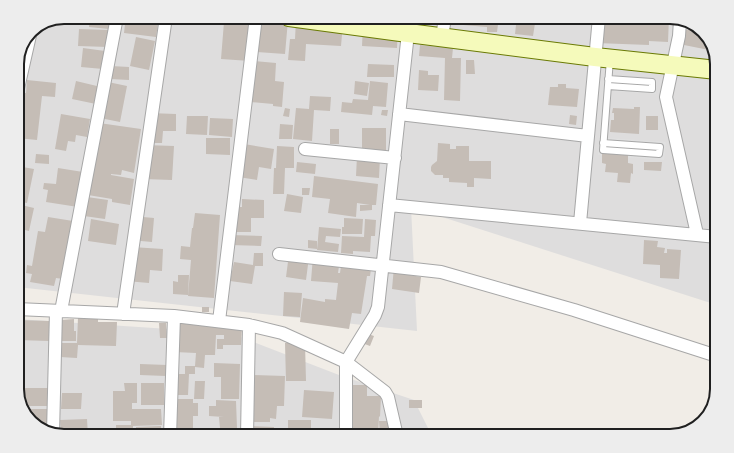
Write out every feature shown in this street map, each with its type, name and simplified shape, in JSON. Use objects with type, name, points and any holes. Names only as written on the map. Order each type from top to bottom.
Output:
[{"type":"street","points":[[53,428],[59,311],[116,24]]},
{"type":"street","points":[[123,314],[165,24]]},
{"type":"street","points":[[219,321],[255,24]]},
{"type":"street","points":[[341,24],[603,58],[673,64],[710,69]]},
{"type":"street","points":[[442,38],[444,24]]},
{"type":"street","points":[[580,223],[588,136],[603,58],[600,24]]},
{"type":"street","points":[[680,25],[679,36],[666,97],[698,234]]},
{"type":"street","points":[[346,429],[346,362],[375,315],[378,307],[408,33]]},
{"type":"street","points":[[24,61],[27,50]]},
{"type":"street","points":[[399,114],[588,136]]},
{"type":"street","points":[[305,150],[395,158]]},
{"type":"street","points":[[389,204],[710,236]]},
{"type":"street","points":[[279,254],[441,272],[454,275],[574,310],[710,354]]},
{"type":"street","points":[[24,309],[174,316],[249,325],[282,333],[346,362],[385,392],[388,397],[395,429]]},
{"type":"street","points":[[170,429],[174,316]]},
{"type":"street","points":[[247,429],[249,325]]},
{"type":"lane","points":[[603,58],[608,83],[603,143],[603,150],[659,154],[660,148],[603,143]]},
{"type":"lane","points":[[652,82],[652,89],[608,83],[652,82]]},
{"type":"shaded area","points":[[64,24],[675,24],[690,29],[696,34],[708,51],[710,62],[710,303],[411,207],[417,331],[24,288],[24,62],[25,54],[32,40],[44,29],[51,26]]},
{"type":"shaded area","points":[[604,75],[657,79],[656,94],[611,91],[608,138],[666,142],[664,160],[598,155]]},
{"type":"shaded area","points":[[24,319],[230,333],[339,375],[414,400],[428,429],[54,428],[40,421],[31,411],[26,402],[24,391]]},
{"type":"building","points":[[89,24],[109,24],[109,29],[89,27]]},
{"type":"building","points":[[125,24],[158,24],[156,37],[124,33]]},
{"type":"building","points":[[224,24],[253,24],[250,61],[221,59]]},
{"type":"building","points":[[259,24],[288,24],[285,54],[257,52]]},
{"type":"building","points":[[296,24],[343,24],[341,46],[306,44],[305,61],[288,60],[290,39],[295,39]]},
{"type":"building","points":[[498,24],[497,32],[487,32],[487,27],[463,25]]},
{"type":"building","points":[[511,24],[535,24],[533,36],[515,34],[516,25]]},
{"type":"building","points":[[598,24],[669,24],[668,42],[649,41],[649,45],[596,43]]},
{"type":"building","points":[[363,25],[398,27],[397,48],[362,46]]},
{"type":"building","points":[[79,29],[109,30],[108,47],[78,46]]},
{"type":"building","points":[[682,29],[692,30],[700,38],[707,50],[679,44]]},
{"type":"building","points":[[136,37],[155,41],[149,70],[130,66]]},
{"type":"building","points":[[420,45],[453,48],[452,58],[461,58],[460,101],[444,100],[445,58],[419,56]]},
{"type":"building","points":[[83,48],[105,51],[103,69],[81,67]]},
{"type":"building","points":[[466,60],[474,60],[475,74],[466,74]]},
{"type":"building","points":[[254,61],[276,63],[275,81],[284,82],[282,107],[273,106],[273,104],[250,102]]},
{"type":"building","points":[[368,64],[394,65],[394,77],[367,77]]},
{"type":"building","points":[[111,66],[129,67],[129,80],[110,79]]},
{"type":"building","points":[[419,70],[428,71],[428,75],[439,75],[438,91],[418,90]]},
{"type":"building","points":[[27,80],[56,83],[55,97],[42,96],[37,140],[24,139],[24,93],[26,93]]},
{"type":"building","points":[[76,81],[101,87],[96,104],[72,99]]},
{"type":"building","points":[[355,81],[369,83],[367,96],[354,94]]},
{"type":"building","points":[[370,81],[388,83],[386,107],[373,106],[372,115],[341,112],[342,102],[352,103],[353,99],[368,100]]},
{"type":"building","points":[[108,82],[127,86],[120,122],[100,118]]},
{"type":"building","points":[[558,84],[566,84],[566,88],[579,89],[577,107],[548,105],[550,87],[558,87]]},
{"type":"building","points":[[310,96],[331,97],[330,111],[314,110],[312,141],[293,139],[296,108],[309,109]]},
{"type":"building","points":[[634,107],[640,107],[639,134],[610,132],[611,120],[614,120],[614,113],[612,113],[613,108],[634,109]]},
{"type":"building","points":[[285,108],[290,109],[289,117],[283,116]]},
{"type":"building","points":[[382,110],[388,110],[387,116],[381,115]]},
{"type":"building","points":[[149,113],[176,114],[176,131],[163,131],[162,143],[149,143]]},
{"type":"building","points":[[61,114],[90,119],[87,137],[76,135],[75,142],[68,141],[66,151],[55,149]]},
{"type":"building","points":[[570,115],[577,116],[576,125],[569,124]]},
{"type":"building","points":[[187,116],[208,116],[207,135],[186,134]]},
{"type":"building","points":[[646,116],[658,116],[658,130],[646,130]]},
{"type":"building","points":[[210,118],[233,119],[232,137],[209,135]]},
{"type":"building","points":[[99,123],[141,129],[134,173],[122,170],[121,175],[111,174],[134,179],[130,205],[112,202],[112,199],[88,195]]},
{"type":"building","points":[[280,124],[293,125],[292,139],[279,139]]},
{"type":"building","points":[[362,128],[386,128],[386,150],[362,150]]},
{"type":"building","points":[[330,129],[339,129],[339,144],[330,144]]},
{"type":"building","points":[[206,138],[230,138],[230,155],[206,154]]},
{"type":"building","points":[[438,143],[450,144],[450,149],[456,149],[456,146],[469,146],[469,161],[491,161],[491,179],[474,178],[474,187],[467,187],[467,183],[449,182],[449,178],[443,178],[443,175],[435,175],[431,171],[431,167],[437,161]]},
{"type":"building","points":[[244,144],[274,149],[271,169],[259,167],[257,180],[238,177]]},
{"type":"building","points":[[145,145],[174,146],[172,180],[144,179]]},
{"type":"building","points":[[277,146],[294,147],[294,168],[285,168],[284,194],[273,194]]},
{"type":"building","points":[[602,152],[628,153],[628,163],[633,164],[633,174],[631,173],[630,183],[617,182],[618,173],[605,172],[606,164],[602,163]]},
{"type":"building","points":[[36,154],[49,155],[49,164],[35,163]]},
{"type":"building","points":[[357,156],[380,157],[379,178],[356,176]]},
{"type":"building","points":[[297,162],[316,164],[315,174],[296,172]]},
{"type":"building","points":[[644,162],[662,162],[661,171],[644,170]]},
{"type":"building","points":[[24,167],[34,169],[27,203],[24,202]]},
{"type":"building","points":[[58,168],[83,172],[78,207],[46,202],[48,190],[43,189],[44,183],[56,184]]},
{"type":"building","points":[[314,176],[378,184],[376,205],[372,205],[372,210],[360,211],[360,205],[370,205],[357,203],[356,217],[328,213],[330,199],[312,197]]},
{"type":"building","points":[[302,188],[310,188],[309,195],[302,195]]},
{"type":"building","points":[[287,194],[303,197],[301,213],[284,211]]},
{"type":"building","points":[[87,197],[108,200],[105,219],[84,216]]},
{"type":"building","points":[[242,199],[264,200],[264,218],[251,218],[251,232],[234,232],[233,207],[242,207]]},
{"type":"building","points":[[24,206],[34,208],[29,231],[24,230]]},
{"type":"building","points":[[195,213],[220,215],[214,298],[188,296],[191,260],[180,259],[181,246],[190,247]]},
{"type":"building","points":[[132,216],[154,218],[152,242],[130,240]]},
{"type":"building","points":[[48,217],[73,221],[63,279],[56,278],[54,286],[30,282],[32,274],[26,273],[27,265],[32,266],[38,231],[45,232]]},
{"type":"building","points":[[344,218],[363,219],[362,234],[342,234]]},
{"type":"building","points":[[91,219],[119,224],[116,245],[88,241]]},
{"type":"building","points":[[365,219],[376,220],[375,236],[371,236],[370,252],[353,251],[353,254],[341,253],[342,236],[364,237]]},
{"type":"building","points":[[319,227],[341,229],[340,237],[326,236],[325,242],[339,244],[338,252],[317,250]]},
{"type":"building","points":[[230,235],[262,236],[261,246],[230,245]]},
{"type":"building","points":[[308,240],[317,241],[317,249],[308,248]]},
{"type":"building","points":[[644,240],[658,241],[657,247],[665,248],[664,253],[667,253],[667,249],[681,250],[679,279],[660,278],[660,265],[643,264]]},
{"type":"building","points":[[132,247],[163,249],[162,271],[150,270],[149,283],[126,281]]},
{"type":"building","points":[[254,253],[263,253],[263,266],[255,266],[252,284],[230,281],[234,262],[253,265]]},
{"type":"building","points":[[289,254],[309,257],[306,280],[286,277]]},
{"type":"building","points":[[313,256],[340,259],[338,273],[340,273],[342,259],[372,263],[370,276],[367,276],[361,314],[352,313],[349,329],[300,322],[303,298],[325,302],[325,299],[336,300],[338,283],[311,281]]},
{"type":"building","points":[[394,267],[410,269],[410,275],[421,277],[419,293],[392,289]]},
{"type":"building","points":[[178,275],[189,275],[188,295],[173,294],[173,281],[178,282]]},
{"type":"building","points":[[284,292],[302,293],[300,317],[283,316]]},
{"type":"building","points":[[202,307],[209,307],[209,312],[202,312]]},
{"type":"building","points":[[78,317],[98,317],[98,322],[117,322],[116,346],[78,345],[77,358],[60,357],[61,343],[77,343]]},
{"type":"building","points":[[74,319],[76,341],[61,341],[61,320]]},
{"type":"building","points":[[24,320],[50,321],[49,341],[24,340]]},
{"type":"building","points":[[159,323],[166,323],[167,338],[160,338]]},
{"type":"building","points":[[176,323],[242,326],[241,345],[223,345],[223,349],[217,349],[217,339],[224,339],[224,335],[216,335],[215,355],[205,355],[204,368],[195,367],[195,374],[189,374],[188,395],[174,395],[174,374],[185,374],[185,366],[195,366],[196,353],[175,352]]},
{"type":"building","points":[[365,333],[374,336],[370,346],[362,343]]},
{"type":"building","points":[[285,343],[305,343],[306,381],[286,381]]},
{"type":"building","points":[[214,363],[240,364],[239,399],[221,399],[221,377],[214,377]]},
{"type":"building","points":[[140,364],[167,365],[166,376],[140,375]]},
{"type":"building","points":[[251,375],[285,376],[284,406],[277,406],[276,419],[270,418],[270,422],[250,422]]},
{"type":"building","points":[[195,381],[205,381],[204,399],[194,399]]},
{"type":"building","points":[[124,383],[137,383],[137,403],[132,403],[132,409],[161,409],[162,425],[133,426],[133,429],[116,429],[116,425],[131,425],[131,421],[113,421],[113,391],[125,391]]},
{"type":"building","points":[[141,383],[164,383],[164,405],[141,405]]},
{"type":"building","points":[[348,385],[367,385],[367,396],[381,396],[378,429],[348,429]]},
{"type":"building","points":[[25,388],[50,388],[50,406],[28,406],[25,396]]},
{"type":"building","points":[[304,390],[334,392],[332,419],[302,417]]},
{"type":"building","points":[[62,393],[82,393],[81,409],[61,409]]},
{"type":"building","points":[[173,399],[193,399],[193,403],[198,403],[198,416],[193,416],[193,429],[173,429]]},
{"type":"building","points":[[216,400],[236,401],[237,428],[220,428],[219,417],[224,417],[209,416],[209,406],[216,406]]},
{"type":"building","points":[[409,400],[422,400],[422,408],[409,408]]},
{"type":"building","points":[[30,409],[49,409],[48,426],[40,421]]},
{"type":"building","points":[[87,419],[88,429],[61,429],[60,420]]},
{"type":"building","points":[[288,420],[311,420],[311,429],[288,429]]},
{"type":"building","points":[[379,421],[389,421],[390,429],[380,429]]},
{"type":"building","points":[[161,426],[161,429],[136,429],[136,427]]},
{"type":"building","points":[[250,426],[274,427],[274,429],[250,429]]}]
